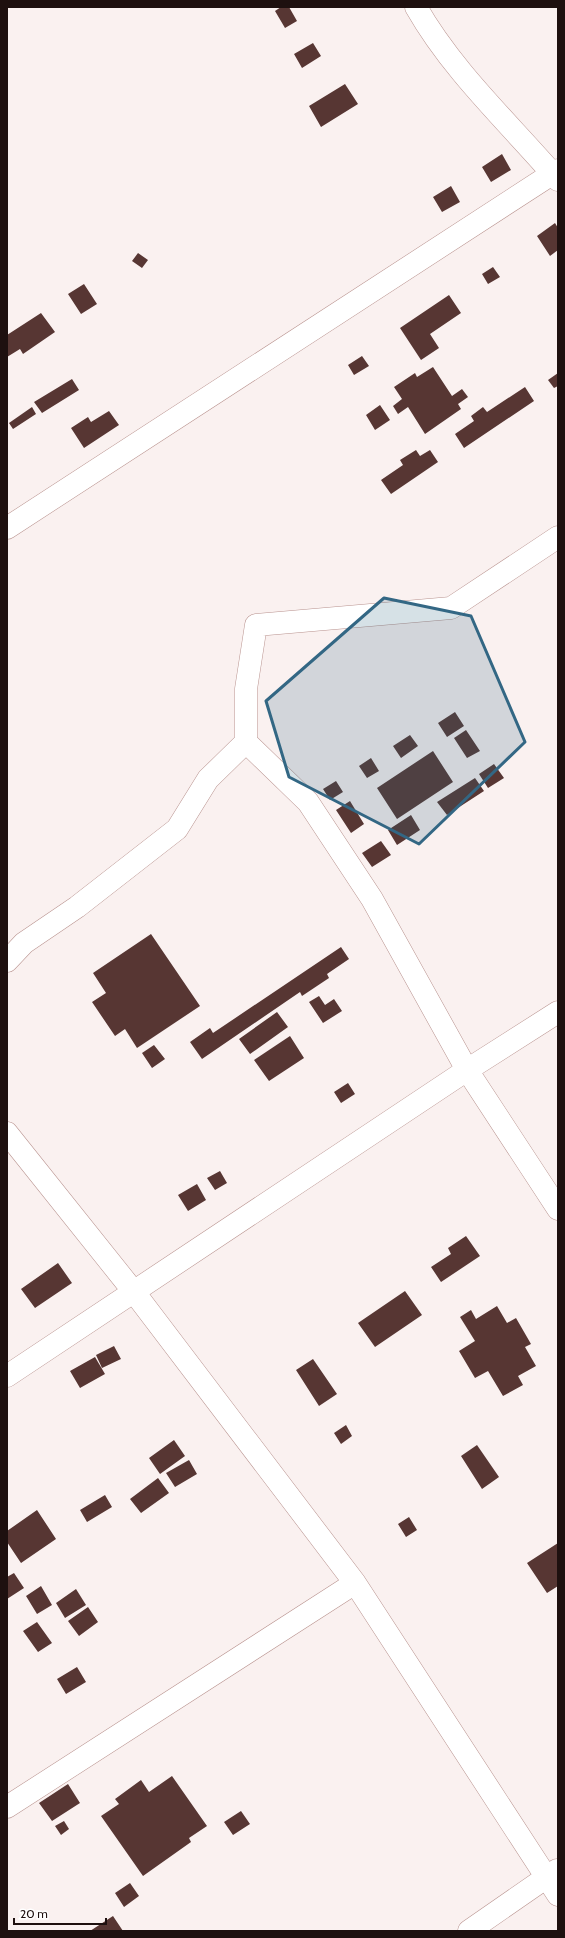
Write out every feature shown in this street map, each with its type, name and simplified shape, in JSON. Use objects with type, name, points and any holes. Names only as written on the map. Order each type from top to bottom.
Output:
[{"type":"street","points":[[7,528],[556,175],[484,100],[432,34],[416,7]]},
{"type":"street","points":[[7,961],[24,943],[77,907],[177,829],[208,779],[246,742],[246,689],[256,625],[450,608],[558,537]]},
{"type":"street","points":[[246,742],[308,802],[372,899],[467,1070],[558,1209]]},
{"type":"street","points":[[7,1376],[467,1070],[558,1012]]},
{"type":"street","points":[[7,1133],[134,1292],[354,1583],[554,1881],[469,1931]]},
{"type":"street","points":[[7,1807],[354,1583]]},
{"type":"highlighted area","points":[[384,598],[471,616],[525,742],[419,844],[289,777],[266,701]]},
{"type":"building","points":[[281,7],[289,7],[297,21],[285,28],[275,11]]},
{"type":"building","points":[[313,43],[321,56],[302,68],[294,54]]},
{"type":"building","points":[[345,84],[358,104],[321,127],[309,106]]},
{"type":"building","points":[[502,154],[511,170],[491,182],[482,167]]},
{"type":"building","points":[[451,186],[460,202],[442,212],[433,197]]},
{"type":"building","points":[[555,223],[558,228],[558,250],[550,256],[537,236]]},
{"type":"building","points":[[138,253],[148,260],[142,268],[132,261]]},
{"type":"building","points":[[493,267],[500,277],[488,284],[482,274]]},
{"type":"building","points":[[84,284],[97,304],[81,314],[68,294]]},
{"type":"building","points":[[449,295],[461,313],[430,334],[439,348],[421,360],[400,328]]},
{"type":"building","points":[[41,313],[55,332],[23,354],[20,349],[7,357],[7,335]]},
{"type":"building","points":[[362,356],[369,366],[354,375],[348,365]]},
{"type":"building","points":[[433,367],[452,396],[462,389],[468,397],[458,404],[461,409],[425,434],[408,407],[398,414],[393,406],[402,399],[394,387],[415,373],[417,377]]},
{"type":"building","points":[[558,373],[558,386],[554,388],[548,380]]},
{"type":"building","points":[[72,379],[79,390],[42,413],[34,402]]},
{"type":"building","points":[[525,387],[534,401],[464,448],[455,434],[474,421],[471,416],[483,407],[487,412]]},
{"type":"building","points":[[380,405],[390,420],[375,430],[366,415]]},
{"type":"building","points":[[32,407],[36,414],[13,429],[9,423]]},
{"type":"building","points":[[109,411],[119,425],[84,448],[71,428],[88,417],[91,422]]},
{"type":"building","points":[[416,450],[420,456],[430,450],[438,462],[391,494],[381,480],[403,465],[400,460]]},
{"type":"building","points":[[455,712],[464,726],[447,737],[438,723]]},
{"type":"building","points":[[466,730],[480,751],[467,758],[454,738]]},
{"type":"building","points":[[410,735],[418,746],[401,758],[393,746]]},
{"type":"building","points":[[433,751],[453,782],[397,819],[377,788]]},
{"type":"building","points":[[371,758],[379,771],[367,778],[359,766]]},
{"type":"building","points":[[494,764],[504,778],[488,788],[479,774]]},
{"type":"building","points":[[475,778],[484,791],[447,815],[437,802]]},
{"type":"building","points":[[336,781],[343,792],[330,800],[323,789]]},
{"type":"building","points":[[350,801],[364,824],[351,833],[336,810]]},
{"type":"building","points":[[411,815],[420,830],[397,845],[388,830]]},
{"type":"building","points":[[381,841],[391,855],[372,867],[362,853]]},
{"type":"building","points":[[151,934],[200,1006],[137,1048],[125,1029],[115,1036],[92,1002],[106,993],[93,973]]},
{"type":"building","points":[[341,947],[349,959],[327,974],[329,978],[302,996],[300,992],[202,1059],[190,1042],[210,1028],[213,1033]]},
{"type":"building","points":[[319,996],[325,1005],[334,999],[342,1011],[323,1023],[309,1002]]},
{"type":"building","points":[[277,1012],[288,1027],[250,1054],[239,1039]]},
{"type":"building","points":[[290,1036],[304,1058],[269,1081],[254,1060]]},
{"type":"building","points":[[154,1045],[165,1059],[152,1068],[142,1053]]},
{"type":"building","points":[[348,1083],[355,1094],[341,1103],[334,1092]]},
{"type":"building","points":[[220,1171],[227,1183],[215,1190],[207,1178]]},
{"type":"building","points":[[197,1184],[206,1200],[188,1211],[178,1195]]},
{"type":"building","points":[[466,1236],[480,1256],[441,1282],[431,1267],[451,1254],[448,1248]]},
{"type":"building","points":[[58,1263],[72,1283],[35,1308],[21,1289]]},
{"type":"building","points":[[405,1291],[422,1315],[375,1347],[358,1323]]},
{"type":"building","points":[[497,1306],[507,1323],[516,1318],[531,1344],[525,1347],[536,1366],[518,1376],[523,1385],[503,1396],[488,1371],[475,1378],[459,1351],[475,1341],[460,1317],[471,1310],[476,1319]]},
{"type":"building","points":[[114,1346],[121,1359],[102,1368],[96,1355]]},
{"type":"building","points":[[95,1357],[105,1374],[80,1388],[70,1371]]},
{"type":"building","points":[[313,1359],[337,1394],[319,1406],[296,1370]]},
{"type":"building","points":[[346,1425],[352,1436],[341,1444],[334,1433]]},
{"type":"building","points":[[174,1440],[185,1456],[160,1474],[149,1458]]},
{"type":"building","points":[[477,1445],[499,1477],[482,1489],[461,1456]]},
{"type":"building","points":[[189,1460],[197,1474],[175,1487],[166,1473]]},
{"type":"building","points":[[158,1478],[169,1493],[141,1513],[130,1499]]},
{"type":"building","points":[[105,1495],[112,1507],[87,1522],[80,1510]]},
{"type":"building","points":[[37,1510],[56,1539],[21,1563],[7,1542],[7,1531]]},
{"type":"building","points":[[409,1517],[417,1530],[406,1537],[398,1524]]},
{"type":"building","points":[[558,1543],[558,1586],[547,1593],[527,1563]]},
{"type":"building","points":[[14,1573],[24,1588],[7,1599],[7,1577]]},
{"type":"building","points":[[41,1586],[52,1605],[37,1614],[26,1596]]},
{"type":"building","points":[[76,1589],[86,1605],[65,1618],[56,1603]]},
{"type":"building","points":[[88,1607],[98,1622],[79,1636],[68,1621]]},
{"type":"building","points":[[37,1622],[52,1643],[38,1652],[23,1631]]},
{"type":"building","points":[[77,1667],[86,1682],[66,1694],[57,1679]]},
{"type":"building","points":[[172,1776],[207,1826],[189,1838],[191,1842],[143,1876],[101,1816],[119,1804],[115,1799],[141,1780],[149,1792]]},
{"type":"building","points":[[68,1784],[80,1803],[52,1821],[39,1803]]},
{"type":"building","points":[[241,1811],[250,1824],[233,1835],[224,1822]]},
{"type":"building","points":[[64,1821],[69,1829],[61,1835],[55,1826]]},
{"type":"building","points":[[130,1883],[139,1896],[124,1907],[115,1893]]},
{"type":"building","points":[[113,1916],[123,1931],[90,1931]]}]
